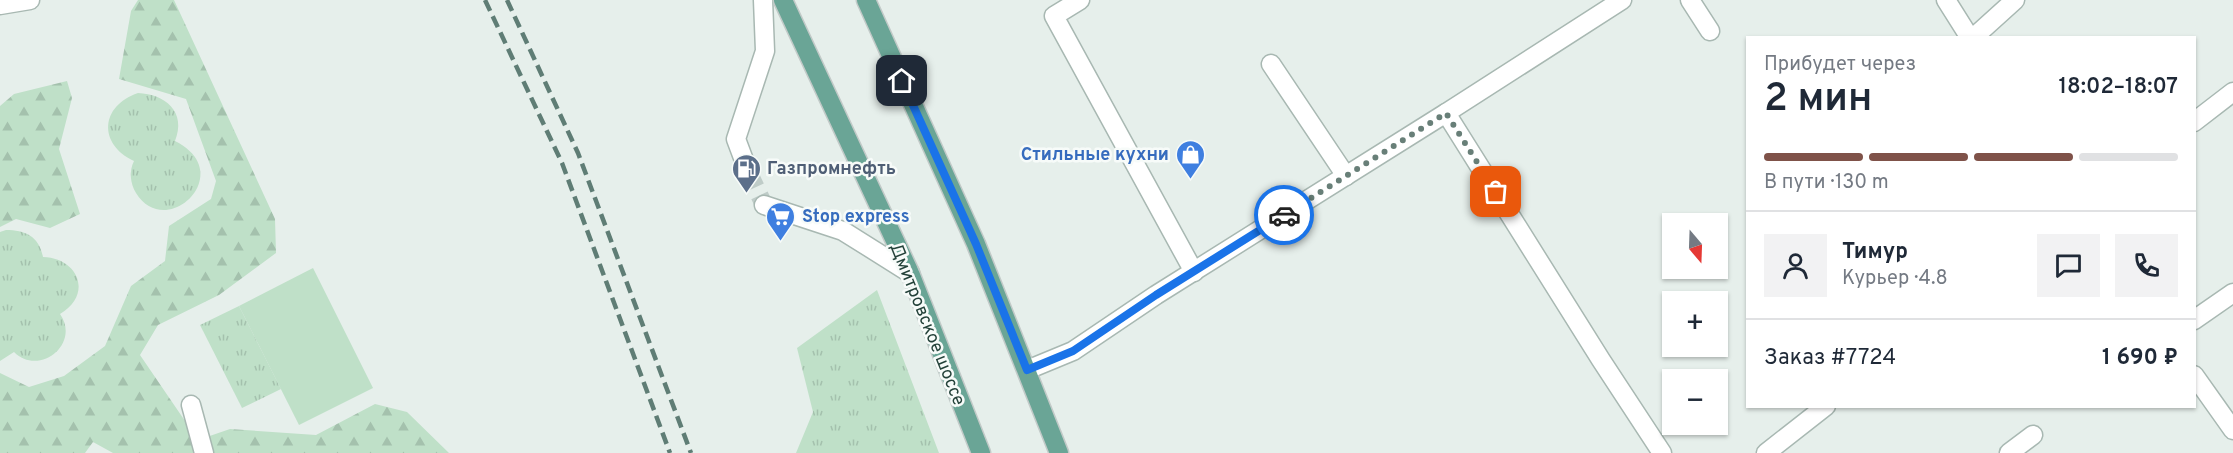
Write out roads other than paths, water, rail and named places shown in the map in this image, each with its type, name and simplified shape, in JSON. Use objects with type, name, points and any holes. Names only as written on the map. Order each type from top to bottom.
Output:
[{"type":"main road","name":"Дмитровское шоссе","points":[[783,0],[910,273],[981,453]]},
{"type":"main road","points":[[866,0],[976,244],[1059,453]]},
{"type":"street","points":[[0,5],[30,0]]},
{"type":"street","points":[[748,171],[736,140],[765,51],[763,0]]},
{"type":"street","points":[[1080,0],[1054,16],[1194,272]]},
{"type":"street","points":[[1027,370],[1073,351],[1622,0]]},
{"type":"street","points":[[1690,0],[1710,31]]},
{"type":"street","points":[[1946,0],[1971,36]]},
{"type":"street","points":[[1974,36],[2015,0]]},
{"type":"street","points":[[1271,64],[1346,176]]},
{"type":"street","points":[[2196,120],[2233,92]]},
{"type":"street","points":[[1446,113],[1595,351],[1662,453]]},
{"type":"street","points":[[764,206],[843,231],[910,273]]},
{"type":"street","points":[[2196,319],[2233,293]]},
{"type":"street","points":[[2196,378],[2233,429]]},
{"type":"street","points":[[191,405],[204,453]]},
{"type":"street","points":[[1766,453],[1823,408]]},
{"type":"street","points":[[2009,453],[2033,435]]},
{"type":"tunnel","points":[[748,171],[764,205]]},
{"type":"railway","points":[[485,0],[562,163],[670,453]]},
{"type":"railway","points":[[507,0],[578,153],[691,453]]},
{"type":"place","name":"Стильные кухни","points":[[1190,180]]},
{"type":"place","name":"Газпромнефть","points":[[746,194]]},
{"type":"place","name":"Stop express","points":[[781,242]]}]
